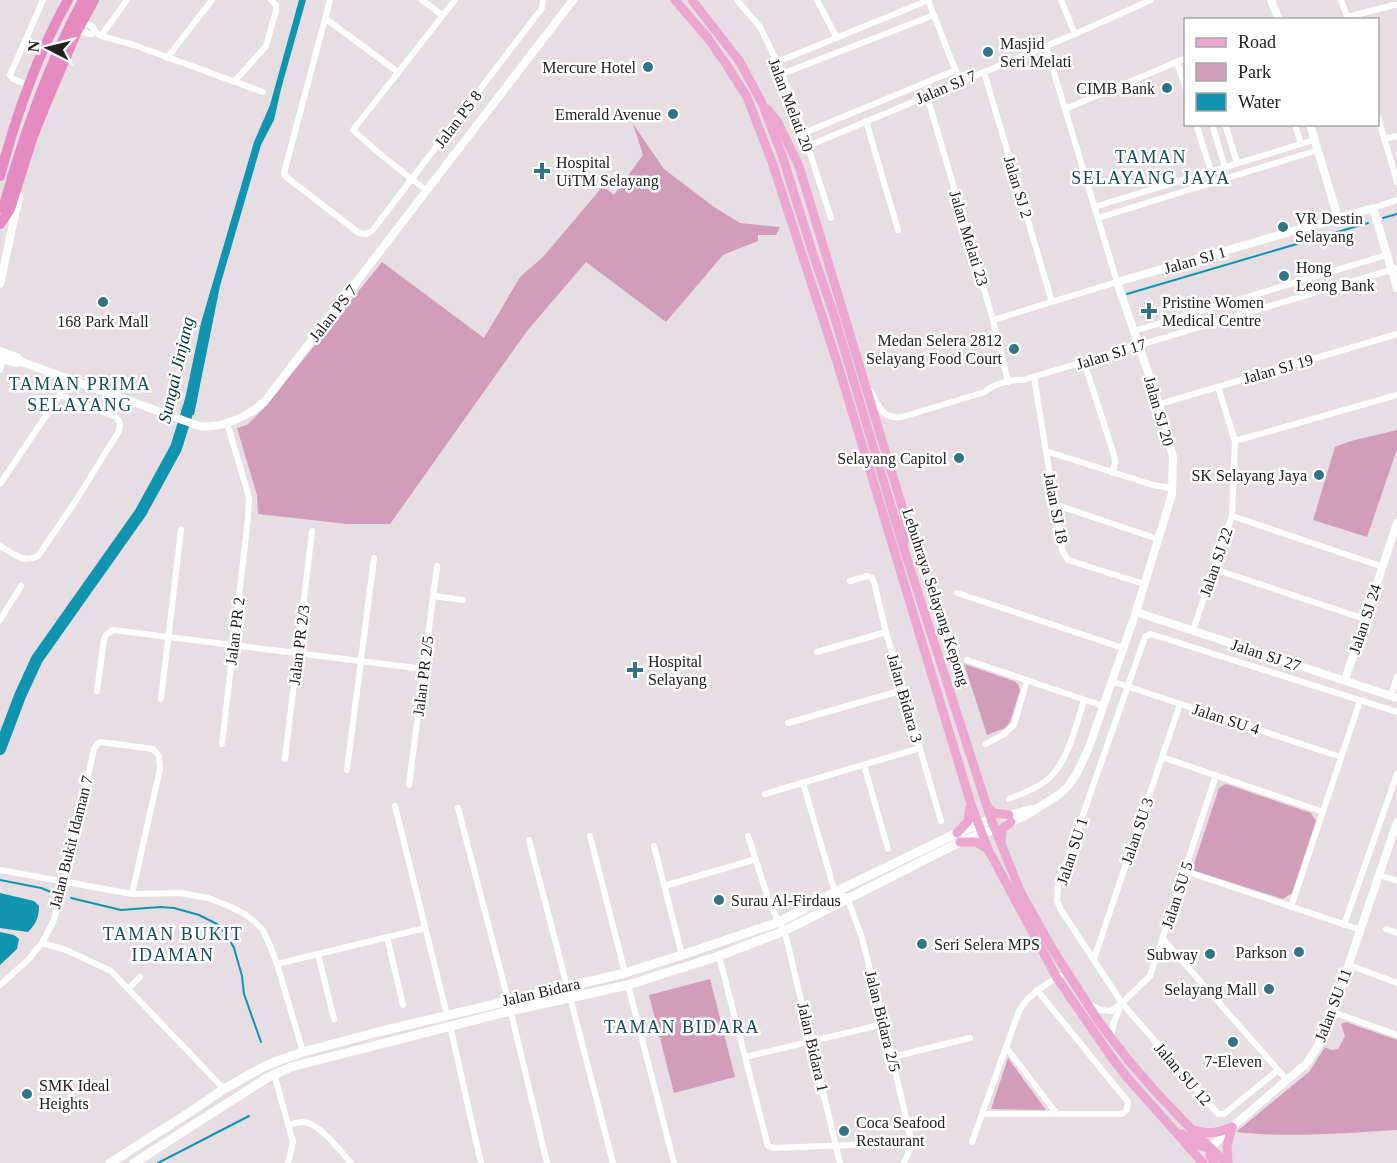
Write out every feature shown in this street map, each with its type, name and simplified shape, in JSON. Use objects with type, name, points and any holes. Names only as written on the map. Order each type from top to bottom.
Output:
[{"type":"highway","points":[[0,176],[28,85],[68,0]]},
{"type":"highway","points":[[0,223],[19,154],[42,86],[83,0]]},
{"type":"highway","points":[[0,223],[10,209],[46,104],[80,26],[94,0]]},
{"type":"main road","name":"Lebuhraya Selayang Kepong","points":[[675,0],[707,37],[747,97],[772,162],[838,365],[981,834],[1057,978],[1126,1076],[1203,1163]]},
{"type":"main road","name":"Lebuhraya Selayang Kepong","points":[[692,0],[740,62],[762,103],[782,155],[986,805],[1022,893],[1066,972],[1113,1040],[1191,1130],[1227,1163]]},
{"type":"main road","points":[[762,103],[777,121],[799,166],[898,491],[904,513],[903,546]]},
{"type":"main road","points":[[971,804],[968,821],[958,837],[976,842],[988,849]]},
{"type":"main road","points":[[986,805],[994,813],[1010,818],[1002,829],[1001,844]]},
{"type":"main road","name":"Jalan Bidara","points":[[134,1163],[274,1074],[291,1067],[510,1011],[628,985],[720,956],[784,931],[848,899],[977,824],[991,819]]},
{"type":"main road","name":"Jalan Bidara","points":[[110,1163],[224,1089],[270,1064],[303,1052],[507,1000],[625,973],[682,955],[779,922],[835,892],[958,837],[981,834],[994,829]]},
{"type":"main road","points":[[1191,1130],[1210,1134],[1232,1126]]},
{"type":"main road","points":[[1227,1163],[1227,1146],[1232,1126]]},
{"type":"main road","points":[[1172,1129],[1197,1145],[1210,1148],[1210,1156],[1214,1163]]},
{"type":"street","points":[[28,85],[13,79],[10,75],[43,0]]},
{"type":"street","points":[[98,34],[127,0]]},
{"type":"street","points":[[167,58],[212,0]]},
{"type":"street","points":[[330,0],[326,19],[398,72]]},
{"type":"street","points":[[422,0],[442,15]]},
{"type":"street","points":[[427,190],[353,130],[455,0]]},
{"type":"street","name":"Jalan PS 8","points":[[326,19],[284,173],[359,233],[366,234],[372,231],[542,8],[543,0]]},
{"type":"street","name":"Jalan PS 7","points":[[1,356],[15,363],[22,362],[200,426],[227,423],[258,408],[266,401],[573,0]]},
{"type":"street","name":"Jalan Melati 20","points":[[737,0],[760,27],[777,62],[804,133],[831,218]]},
{"type":"street","points":[[817,0],[837,38]]},
{"type":"street","points":[[777,62],[929,0],[960,82]]},
{"type":"street","points":[[1061,0],[1075,34]]},
{"type":"street","name":"Jalan SJ 7","points":[[808,146],[1151,0]]},
{"type":"street","points":[[1271,0],[1278,18]]},
{"type":"street","points":[[1341,0],[1348,18],[1395,5],[1396,12]]},
{"type":"street","points":[[234,82],[266,46],[276,11],[274,2]]},
{"type":"street","points":[[782,74],[934,15]]},
{"type":"street","points":[[80,26],[93,27],[98,34]]},
{"type":"street","points":[[80,26],[91,34],[134,45],[263,92]]},
{"type":"street","points":[[1046,46],[1117,282]]},
{"type":"street","points":[[1065,109],[1184,58]]},
{"type":"street","points":[[1177,62],[1184,86]]},
{"type":"street","points":[[804,133],[956,70]]},
{"type":"street","name":"Jalan SJ 2","points":[[984,72],[1052,302]]},
{"type":"street","name":"Jalan Melati 23","points":[[927,96],[993,320],[1008,382]]},
{"type":"street","points":[[866,121],[898,230]]},
{"type":"street","points":[[1379,123],[1397,182]]},
{"type":"street","points":[[1197,126],[1211,171]]},
{"type":"street","points":[[1213,126],[1225,167]]},
{"type":"street","points":[[1227,126],[1237,163]]},
{"type":"street","points":[[1296,126],[1301,144]]},
{"type":"street","points":[[1310,126],[1338,218]]},
{"type":"street","points":[[1384,139],[1397,136]]},
{"type":"street","points":[[1094,207],[1314,140]]},
{"type":"street","points":[[1098,218],[1318,150]]},
{"type":"street","points":[[0,284],[28,153]]},
{"type":"street","name":"Jalan SJ 1","points":[[993,320],[1397,200]]},
{"type":"street","points":[[1373,208],[1387,255],[1394,269],[1397,288]]},
{"type":"street","name":"Jalan SJ 17","points":[[1134,331],[1387,255]]},
{"type":"street","name":"Jalan SJ 17","points":[[851,371],[868,386],[881,410],[888,416],[902,417],[985,392],[990,387],[1034,377],[1394,269]]},
{"type":"street","name":"Jalan SJ 20","points":[[1010,818],[1038,807],[1060,794],[1077,774],[1088,750],[1136,612],[1172,494],[1173,457],[1160,404],[1117,282]]},
{"type":"street","name":"Jalan SJ 19","points":[[1160,404],[1397,334]]},
{"type":"street","points":[[0,370],[1,356]]},
{"type":"street","points":[[1084,362],[1114,455],[1113,472]]},
{"type":"street","name":"Jalan SJ 18","points":[[1034,377],[1062,550],[1068,560],[1144,584]]},
{"type":"street","points":[[0,484],[70,380]]},
{"type":"street","name":"Jalan SJ 22","points":[[1193,630],[1232,516],[1235,441],[1218,387]]},
{"type":"street","points":[[0,546],[23,559],[31,560],[38,556],[119,431],[120,423],[116,417],[60,395]]},
{"type":"street","points":[[1235,441],[1397,395]]},
{"type":"street","points":[[211,426],[231,435],[239,417]]},
{"type":"street","name":"Jalan PR 2","points":[[222,744],[249,497],[227,423]]},
{"type":"street","points":[[1046,450],[1153,485],[1172,488]]},
{"type":"street","points":[[1054,504],[1158,539]]},
{"type":"street","points":[[1232,516],[1383,567]]},
{"type":"street","name":"Jalan SJ 24","points":[[1345,680],[1397,523]]},
{"type":"street","points":[[161,699],[181,530]]},
{"type":"street","name":"Jalan PR 2/3","points":[[285,759],[312,531]]},
{"type":"street","points":[[347,770],[374,558]]},
{"type":"street","name":"Jalan PR 2/5","points":[[409,785],[437,566]]},
{"type":"street","points":[[1214,569],[1365,619]]},
{"type":"street","name":"Jalan Bidara 3","points":[[850,581],[869,576],[874,582],[886,632],[941,821]]},
{"type":"street","points":[[0,618],[21,586]]},
{"type":"street","points":[[957,593],[1123,648]]},
{"type":"street","points":[[434,596],[463,600]]},
{"type":"street","name":"Jalan SJ 27","points":[[1136,612],[1394,697]]},
{"type":"street","points":[[97,691],[104,639],[113,630],[424,669]]},
{"type":"street","points":[[817,652],[886,632]]},
{"type":"street","name":"Jalan SU 1","points":[[1122,1004],[1057,901],[1058,886],[1145,638],[1151,634],[1360,701]]},
{"type":"street","points":[[967,660],[1103,706]]},
{"type":"street","points":[[1394,697],[1397,677]]},
{"type":"street","points":[[986,744],[1004,734],[1014,725],[1027,680]]},
{"type":"street","name":"Jalan SU 4","points":[[1111,681],[1341,757]]},
{"type":"street","points":[[788,723],[903,690]]},
{"type":"street","points":[[1009,799],[1045,782],[1054,774],[1070,746],[1084,700]]},
{"type":"street","points":[[1291,907],[1360,701],[1397,712]]},
{"type":"street","name":"Jalan SU 3","points":[[1094,959],[1180,704]]},
{"type":"street","name":"Jalan Bukit Idaman 7","points":[[0,985],[28,960],[42,943],[53,922],[65,883],[94,749],[98,743],[153,749],[160,760],[160,769],[132,894]]},
{"type":"street","points":[[765,794],[920,748]]},
{"type":"street","points":[[1162,757],[1323,812]]},
{"type":"street","points":[[864,765],[888,849]]},
{"type":"street","points":[[1344,925],[1397,774]]},
{"type":"street","name":"Jalan SU 5","points":[[1113,1040],[1111,1029],[1113,1021],[1122,1004],[1150,976],[1216,775]]},
{"type":"street","points":[[803,783],[835,892],[848,899]]},
{"type":"street","points":[[395,806],[447,1015]]},
{"type":"street","points":[[458,808],[547,1163]]},
{"type":"street","points":[[991,819],[1010,818]]},
{"type":"street","points":[[994,829],[1010,818]]},
{"type":"street","name":"Jalan SU 11","points":[[1210,1148],[1232,1126],[1307,1063],[1313,1055],[1333,1012],[1397,822]]},
{"type":"street","points":[[590,836],[625,973]]},
{"type":"street","name":"Jalan Bidara 1","points":[[748,836],[771,907],[784,931],[840,1163]]},
{"type":"street","points":[[529,840],[567,986]]},
{"type":"street","points":[[654,846],[682,955]]},
{"type":"street","points":[[664,886],[756,859]]},
{"type":"street","points":[[0,870],[132,894],[180,893],[208,898],[229,906],[255,921],[262,930],[277,964],[303,1052]]},
{"type":"street","points":[[1185,871],[1361,930]]},
{"type":"street","points":[[1379,875],[1397,881]]},
{"type":"street","name":"Jalan Bidara 2/5","points":[[848,899],[862,938],[912,1144]]},
{"type":"street","points":[[277,964],[425,928]]},
{"type":"street","points":[[1386,929],[1397,933]]},
{"type":"street","points":[[387,937],[403,1005]]},
{"type":"street","points":[[1163,939],[1287,1080]]},
{"type":"street","points":[[42,943],[66,950],[111,971],[224,1089]]},
{"type":"street","points":[[318,954],[334,1019]]},
{"type":"street","points":[[720,956],[768,1146],[774,1148],[912,1144],[904,1163]]},
{"type":"street","points":[[1349,964],[1397,983]]},
{"type":"street","points":[[972,1142],[1019,1011],[1025,1001],[1037,990],[1066,972]]},
{"type":"street","points":[[128,989],[140,977]]},
{"type":"street","points":[[628,985],[674,1163]]},
{"type":"street","points":[[982,1114],[1122,1114],[1127,1110],[1128,1102],[1037,990]]},
{"type":"street","points":[[570,998],[613,1163]]},
{"type":"street","points":[[1086,1003],[1106,1011],[1111,1011],[1122,1004]]},
{"type":"street","name":"Jalan SU 12","points":[[1122,1004],[1218,1114],[1224,1114],[1278,1070]]},
{"type":"street","points":[[1333,1012],[1397,1035]]},
{"type":"street","points":[[745,1057],[884,1024]]},
{"type":"street","points":[[450,1026],[481,1163]]},
{"type":"street","points":[[892,1057],[970,1038]]},
{"type":"street","points":[[1006,1047],[1058,1114]]},
{"type":"street","points":[[274,1074],[293,1142],[288,1163]]},
{"type":"street","points":[[288,1125],[303,1122],[312,1125],[321,1131],[351,1163]]},
{"type":"green space","points":[[633,124],[664,169],[714,207],[740,223],[780,227],[776,235],[758,235],[758,241],[723,255],[666,322],[586,262],[527,331],[390,524],[347,524],[258,514],[257,495],[237,428],[247,425],[265,407],[382,262],[484,338],[520,277],[543,257],[603,186],[614,195],[643,155]]},
{"type":"green space","points":[[1397,430],[1397,449],[1367,537],[1313,520],[1335,447]]},
{"type":"green space","points":[[964,664],[1018,684],[1020,690],[1010,722],[1005,728],[987,735]]},
{"type":"green space","points":[[1226,784],[1311,813],[1316,821],[1292,893],[1283,899],[1192,870],[1219,788]]},
{"type":"green space","points":[[710,979],[735,1077],[674,1093],[649,995]]},
{"type":"green space","points":[[1346,1022],[1397,1040],[1397,1130],[1296,1135],[1236,1132],[1310,1071],[1325,1047],[1331,1050],[1338,1049],[1345,1036],[1341,1024]]},
{"type":"green space","points":[[1008,1058],[1046,1110],[991,1109]]},
{"type":"water","points":[[299,0],[306,0],[274,120],[261,145],[220,286],[194,415],[181,411],[201,323],[254,142],[270,105]]},
{"type":"water","points":[[0,893],[34,901],[39,906],[36,920],[28,932],[0,928]]},
{"type":"water","points":[[0,932],[14,935],[19,939],[17,949],[0,965]]},
{"type":"waterway","points":[[1383,218],[1397,214]]},
{"type":"waterway","points":[[1127,294],[1368,223]]},
{"type":"waterway","name":"Sungai Jinjang","points":[[0,749],[37,659],[141,512],[176,448],[191,400]]},
{"type":"waterway","points":[[0,880],[51,892]]},
{"type":"waterway","points":[[71,898],[121,910],[174,908],[199,915],[217,924],[227,935],[234,948],[242,976],[244,994],[261,1042]]},
{"type":"waterway","points":[[158,1163],[249,1116]]},
{"type":"place","name":"Masjid Seri Melati","points":[[988,52]]},
{"type":"place","name":"Mercure Hotel","points":[[648,67]]},
{"type":"place","name":"CIMB Bank","points":[[1167,88]]},
{"type":"place","name":"Emerald Avenue","points":[[673,114]]},
{"type":"place","name":"Hospital UiTM Selayang","points":[[542,171]]},
{"type":"place","name":"VR Destin Selayang","points":[[1283,227]]},
{"type":"place","name":"Hong Leong Bank","points":[[1284,276]]},
{"type":"place","name":"168 Park Mall","points":[[103,302]]},
{"type":"place","name":"Pristine Women Medical Centre","points":[[1149,311]]},
{"type":"place","name":"Medan Selera 2812 Selayang Food Court","points":[[1014,349]]},
{"type":"place","name":"Selayang Capitol","points":[[959,458]]},
{"type":"place","name":"SK Selayang Jaya","points":[[1319,475]]},
{"type":"place","name":"Hospital Selayang","points":[[635,670]]},
{"type":"place","name":"Surau Al-Firdaus","points":[[719,900]]},
{"type":"place","name":"Seri Selera MPS","points":[[922,944]]},
{"type":"place","name":"Parkson","points":[[1299,952]]},
{"type":"place","name":"Subway","points":[[1210,954]]},
{"type":"place","name":"Selayang Mall","points":[[1269,989]]},
{"type":"place","name":"7-Eleven","points":[[1233,1042]]},
{"type":"place","name":"SMK Ideal Heights","points":[[27,1094]]},
{"type":"place","name":"Coca Seafood Restaurant","points":[[844,1131]]},
{"type":"district","name":"TAMAN SELAYANG JAYA","points":[[1151,167]]},
{"type":"district","name":"TAMAN PRIMA SELAYANG","points":[[80,394]]},
{"type":"district","name":"TAMAN BUKIT IDAMAN","points":[[173,944]]},
{"type":"district","name":"TAMAN BIDARA","points":[[682,1027]]}]
